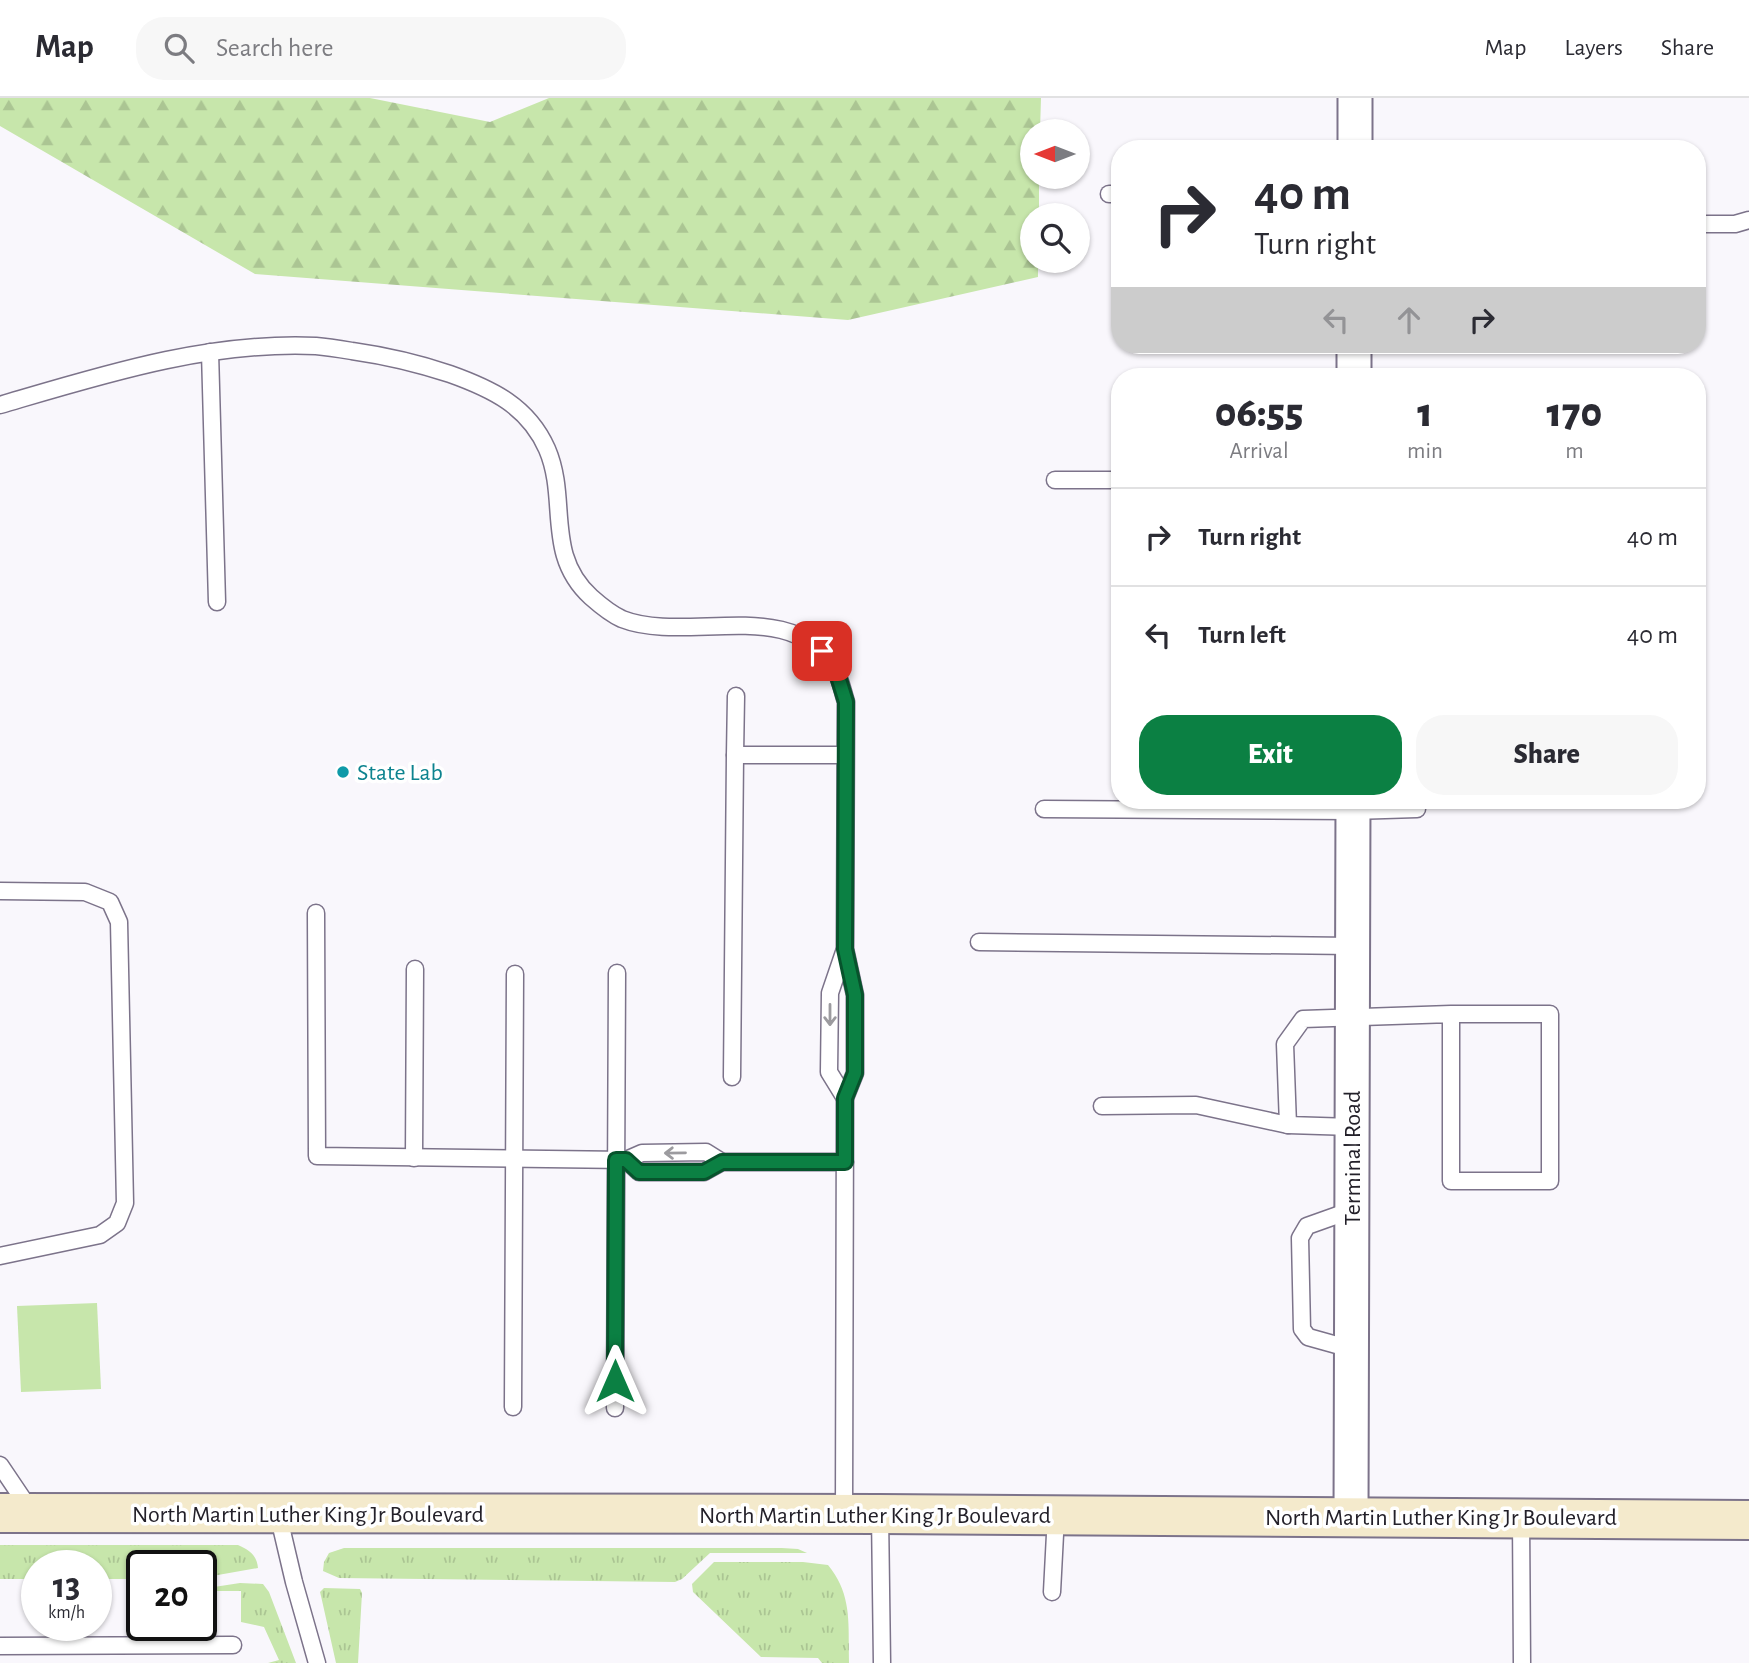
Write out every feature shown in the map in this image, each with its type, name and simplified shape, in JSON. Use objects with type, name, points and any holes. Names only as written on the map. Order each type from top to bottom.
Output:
[{"type":"street","points":[[1355,98],[1355,140]]},
{"type":"street","name":"Terminal Road","points":[[1351,1517],[1353,809]]},
{"type":"street","name":"North Martin Luther King Jr Boulevard","points":[[16,1513],[1056,1515],[1749,1520]]},
{"type":"lane","points":[[1706,224],[1735,224],[1749,220]]},
{"type":"lane","points":[[0,405],[112,372],[210,352],[250,347],[317,346],[406,361],[482,386],[508,400],[532,423],[547,450],[555,479],[564,557],[578,585],[600,605],[621,618],[653,626],[767,626],[800,635],[822,651],[837,673],[846,702],[845,949],[855,995],[855,1073],[845,1098],[845,1162],[862,1515],[882,1663]]},
{"type":"lane","points":[[210,352],[217,602]]},
{"type":"lane","points":[[1055,480],[1111,480]]},
{"type":"lane","points":[[732,1077],[736,696]]},
{"type":"lane","points":[[735,755],[845,755]]},
{"type":"lane","points":[[1044,809],[1111,808]]},
{"type":"lane","points":[[0,891],[85,892],[110,902],[119,922],[125,1203],[117,1223],[100,1235],[0,1256]]},
{"type":"lane","points":[[316,913],[317,1156],[621,1160],[642,1153],[706,1152],[722,1162],[845,1162]]},
{"type":"lane","points":[[979,942],[1352,946]]},
{"type":"lane","points":[[845,949],[830,993],[829,1072],[845,1098]]},
{"type":"lane","points":[[414,1158],[415,969]]},
{"type":"lane","points":[[615,1408],[621,1160],[617,973]]},
{"type":"lane","points":[[513,1407],[515,974]]},
{"type":"lane","points":[[1288,1125],[1285,1044],[1303,1019],[1352,1016],[1451,1014],[1550,1014],[1550,1181],[1451,1181],[1451,1014]]},
{"type":"lane","points":[[1102,1106],[1196,1105],[1288,1125],[1352,1127]]},
{"type":"lane","points":[[1351,1349],[1308,1336],[1302,1329],[1300,1238],[1307,1226],[1352,1210]]},
{"type":"lane","points":[[0,1465],[16,1513]]},
{"type":"lane","points":[[278,1514],[317,1663]]},
{"type":"lane","points":[[1052,1592],[1056,1515]]},
{"type":"lane","points":[[1521,1518],[1522,1663]]},
{"type":"lane","points":[[0,1646],[233,1645]]},
{"type":"green space","points":[[0,98],[370,98],[490,122],[549,98],[1041,98],[1040,119],[1020,119],[1020,189],[1039,189],[1039,203],[1020,203],[1020,273],[1038,273],[1038,277],[848,320],[255,274],[0,126]]},
{"type":"green space","points":[[97,1303],[101,1389],[21,1392],[17,1306]]},
{"type":"green space","points":[[0,1545],[238,1545],[252,1554],[258,1568],[217,1575],[217,1550],[126,1550],[126,1579],[112,1579],[112,1550],[21,1550],[21,1579],[0,1579]]},
{"type":"green space","points":[[344,1548],[782,1548],[798,1549],[807,1553],[710,1553],[682,1579],[675,1582],[339,1578],[323,1571],[329,1553]]},
{"type":"green space","points":[[714,1562],[803,1562],[828,1565],[842,1588],[848,1611],[849,1663],[822,1663],[818,1658],[761,1657],[693,1592],[692,1584]]},
{"type":"green space","points":[[240,1583],[263,1584],[269,1592],[296,1663],[268,1663],[279,1660],[264,1627],[241,1622],[241,1591],[217,1591],[217,1587]]},
{"type":"green space","points":[[324,1588],[360,1589],[362,1593],[358,1663],[336,1663],[320,1592]]},
{"type":"place","name":"State Lab","points":[[343,772]]},
{"type":"route","points":[[615,1381],[616,1160],[626,1160],[639,1172],[704,1172],[722,1162],[845,1162],[845,1098],[855,1073],[855,995],[845,949],[846,702],[837,673],[822,651]]}]
